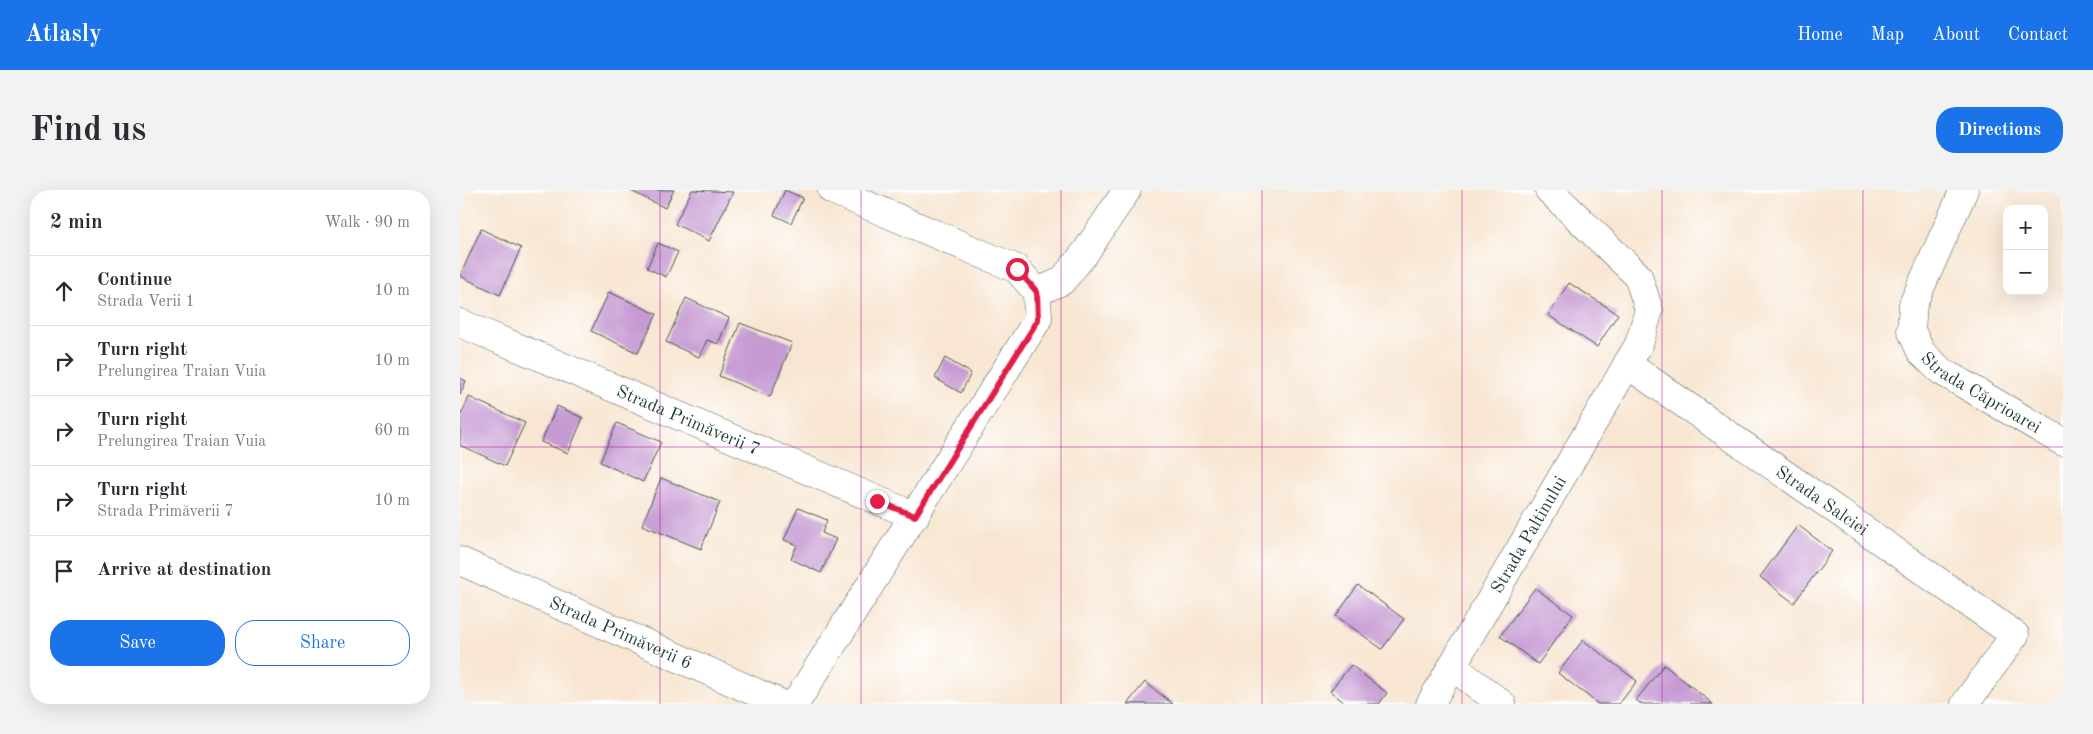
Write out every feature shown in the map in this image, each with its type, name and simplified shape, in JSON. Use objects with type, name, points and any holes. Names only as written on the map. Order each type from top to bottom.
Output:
[{"type":"street","points":[[795,704],[1038,320],[1037,292],[1017,269],[863,196],[832,190]]},
{"type":"street","points":[[1037,292],[1062,281],[1085,253],[1127,190]]},
{"type":"street","name":"Strada Căprioarei","points":[[1964,190],[1913,304],[1911,330],[1921,352],[1942,370],[2063,442]]},
{"type":"street","name":"Strada Paltinului","points":[[1430,704],[1627,364],[1638,344],[1649,310],[1638,276],[1564,196]]},
{"type":"street","name":"Strada Primăverii 7","points":[[460,322],[915,516]]},
{"type":"street","name":"Strada Salciei","points":[[1627,364],[2015,635],[1965,704]]},
{"type":"street","points":[[877,501],[894,549]]},
{"type":"street","name":"Strada Primăverii 6","points":[[460,561],[782,704]]},
{"type":"street","points":[[1453,667],[1502,704]]},
{"type":"building","points":[[629,190],[674,190],[665,208]]},
{"type":"building","points":[[692,190],[733,192],[709,241],[675,224]]},
{"type":"building","points":[[785,190],[803,198],[791,223],[774,215]]},
{"type":"building","points":[[481,229],[521,248],[500,295],[460,276]]},
{"type":"building","points":[[658,243],[678,252],[666,277],[647,268]]},
{"type":"building","points":[[1569,283],[1618,314],[1597,347],[1548,315]]},
{"type":"building","points":[[609,292],[657,314],[638,353],[591,331]]},
{"type":"building","points":[[686,298],[729,318],[718,344],[707,340],[699,357],[666,342]]},
{"type":"building","points":[[740,323],[792,343],[770,397],[719,376]]},
{"type":"building","points":[[945,358],[971,373],[961,393],[935,378]]},
{"type":"building","points":[[460,378],[466,381],[460,395]]},
{"type":"building","points":[[469,397],[525,423],[505,466],[460,445],[460,417]]},
{"type":"building","points":[[557,406],[583,418],[568,453],[541,442]]},
{"type":"building","points":[[617,423],[661,442],[643,482],[600,462]]},
{"type":"building","points":[[661,478],[720,502],[701,549],[642,525]]},
{"type":"building","points":[[798,508],[827,520],[822,533],[836,539],[821,573],[791,559],[797,545],[784,540]]},
{"type":"building","points":[[1798,525],[1832,551],[1794,603],[1760,577]]},
{"type":"building","points":[[1358,585],[1404,619],[1382,649],[1336,616]]},
{"type":"building","points":[[1535,588],[1573,615],[1538,664],[1500,636]]},
{"type":"building","points":[[1583,640],[1637,681],[1619,704],[1598,704],[1558,673]]},
{"type":"building","points":[[1351,665],[1387,693],[1379,704],[1346,704],[1330,691]]},
{"type":"building","points":[[1664,665],[1713,704],[1641,704],[1636,700]]},
{"type":"building","points":[[1145,682],[1173,704],[1127,704]]},
{"type":"route","points":[[877,501],[915,516],[1038,320],[1037,292],[1017,269]]}]
